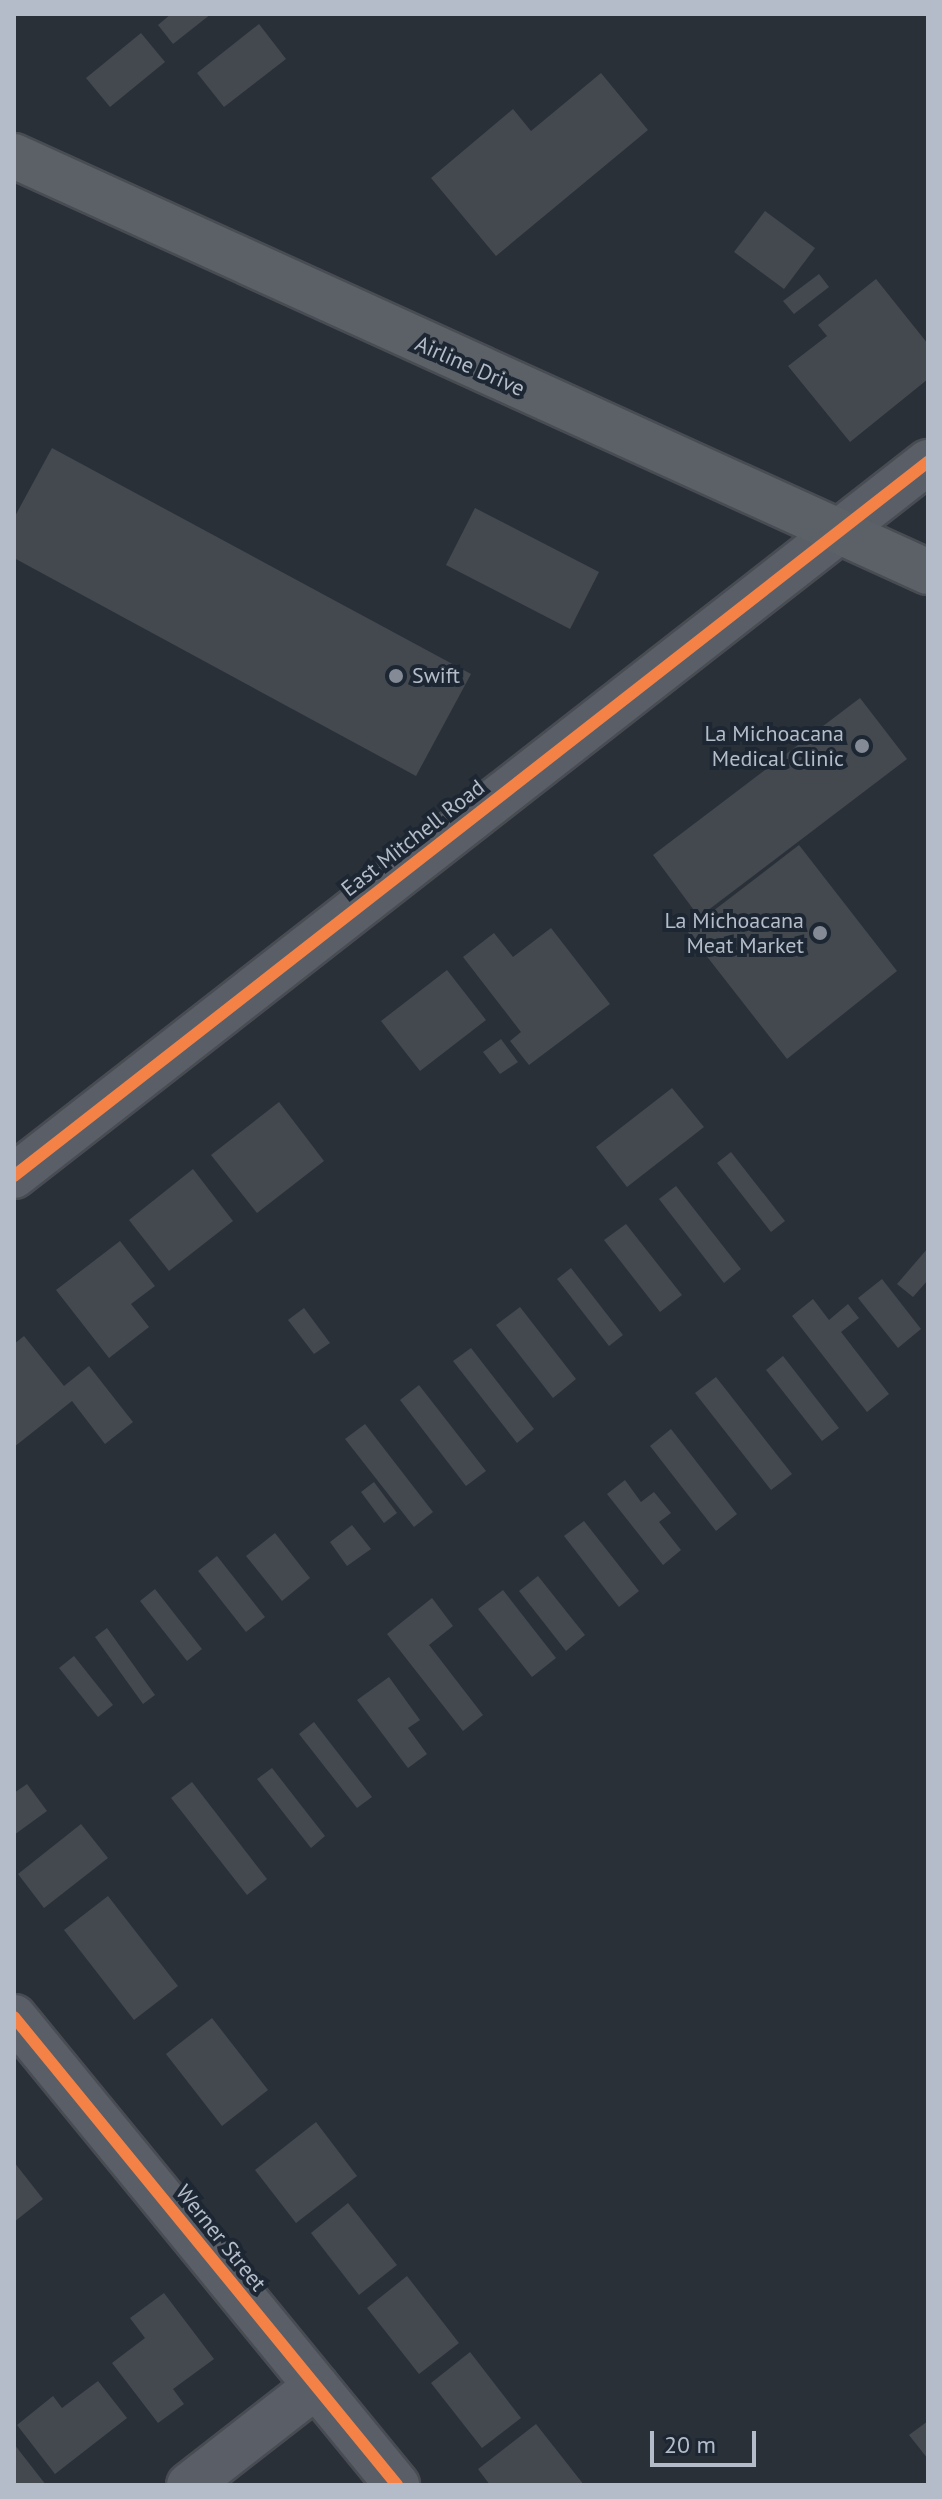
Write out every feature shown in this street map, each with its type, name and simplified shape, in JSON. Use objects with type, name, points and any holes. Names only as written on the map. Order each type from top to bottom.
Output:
[{"type":"main road","name":"Airline Drive","points":[[14,156],[928,572]]},
{"type":"street","name":"East Mitchell Road","points":[[14,1176],[928,462]]},
{"type":"street","name":"Werner Street","points":[[14,2017],[397,2485]]},
{"type":"street","points":[[189,2485],[316,2386]]},
{"type":"building","points":[[171,14],[211,14],[173,44],[158,25]]},
{"type":"building","points":[[259,24],[286,59],[224,107],[197,73]]},
{"type":"building","points":[[141,33],[165,62],[110,107],[86,78]]},
{"type":"building","points":[[601,73],[648,130],[496,256],[431,178],[513,109],[531,131]]},
{"type":"building","points":[[765,211],[815,248],[784,289],[734,252]]},
{"type":"building","points":[[819,274],[829,287],[794,314],[783,301]]},
{"type":"building","points":[[876,279],[928,344],[928,379],[850,442],[788,366],[827,336],[818,325]]},
{"type":"building","points":[[52,448],[471,674],[416,776],[14,558],[14,518]]},
{"type":"building","points":[[475,508],[599,572],[570,629],[446,565]]},
{"type":"building","points":[[860,698],[907,759],[699,917],[653,855]]},
{"type":"building","points":[[799,845],[897,971],[787,1059],[687,931]]},
{"type":"building","points":[[551,928],[610,1004],[529,1065],[510,1041],[521,1032],[463,957],[494,933],[513,957]]},
{"type":"building","points":[[447,970],[486,1020],[420,1071],[381,1021]]},
{"type":"building","points":[[501,1039],[518,1062],[500,1074],[483,1052]]},
{"type":"building","points":[[672,1088],[704,1127],[627,1187],[596,1147]]},
{"type":"building","points":[[279,1102],[324,1161],[257,1213],[211,1155]]},
{"type":"building","points":[[731,1152],[785,1221],[771,1232],[717,1163]]},
{"type":"building","points":[[193,1169],[233,1221],[169,1271],[129,1220]]},
{"type":"building","points":[[676,1186],[741,1269],[724,1283],[659,1199]]},
{"type":"building","points":[[626,1224],[682,1295],[660,1312],[604,1240]]},
{"type":"building","points":[[120,1241],[155,1286],[131,1304],[149,1327],[109,1358],[56,1290]]},
{"type":"building","points":[[928,1248],[928,1280],[913,1297],[897,1284]]},
{"type":"building","points":[[571,1268],[623,1335],[609,1346],[557,1279]]},
{"type":"building","points":[[882,1279],[921,1329],[898,1348],[858,1298]]},
{"type":"building","points":[[813,1299],[829,1320],[848,1304],[859,1318],[841,1332],[889,1394],[867,1412],[792,1316]]},
{"type":"building","points":[[520,1307],[576,1379],[553,1398],[496,1325]]},
{"type":"building","points":[[304,1308],[330,1343],[314,1354],[288,1320]]},
{"type":"building","points":[[24,1336],[64,1386],[89,1366],[133,1422],[105,1444],[72,1401],[14,1447],[14,1344]]},
{"type":"building","points":[[471,1348],[534,1429],[517,1443],[453,1361]]},
{"type":"building","points":[[783,1356],[839,1428],[822,1441],[766,1370]]},
{"type":"building","points":[[716,1377],[792,1474],[771,1490],[695,1393]]},
{"type":"building","points":[[419,1385],[486,1471],[466,1486],[400,1400]]},
{"type":"building","points":[[365,1424],[433,1512],[414,1527],[345,1439]]},
{"type":"building","points":[[671,1429],[737,1514],[716,1531],[650,1446]]},
{"type":"building","points":[[625,1480],[641,1502],[654,1492],[671,1513],[659,1522],[681,1550],[663,1565],[607,1494]]},
{"type":"building","points":[[374,1482],[397,1513],[384,1523],[361,1492]]},
{"type":"building","points":[[584,1521],[639,1591],[619,1607],[564,1536]]},
{"type":"building","points":[[352,1525],[371,1549],[347,1566],[330,1542]]},
{"type":"building","points":[[275,1533],[310,1578],[282,1601],[246,1556]]},
{"type":"building","points":[[217,1556],[265,1617],[246,1632],[198,1571]]},
{"type":"building","points":[[538,1576],[585,1635],[566,1651],[519,1591]]},
{"type":"building","points":[[155,1589],[202,1649],[187,1661],[140,1601]]},
{"type":"building","points":[[503,1590],[556,1658],[532,1677],[478,1609]]},
{"type":"building","points":[[432,1598],[453,1626],[429,1645],[483,1715],[463,1731],[387,1634]]},
{"type":"building","points":[[107,1628],[155,1695],[143,1704],[95,1637]]},
{"type":"building","points":[[74,1656],[113,1705],[98,1717],[59,1668]]},
{"type":"building","points":[[389,1677],[420,1720],[408,1728],[427,1754],[408,1768],[357,1700]]},
{"type":"building","points":[[314,1722],[372,1797],[357,1808],[299,1734]]},
{"type":"building","points":[[272,1768],[325,1836],[311,1848],[257,1779]]},
{"type":"building","points":[[192,1782],[267,1879],[247,1895],[171,1798]]},
{"type":"building","points":[[27,1784],[47,1811],[14,1835],[14,1793]]},
{"type":"building","points":[[81,1824],[108,1858],[44,1908],[18,1874]]},
{"type":"building","points":[[108,1896],[178,1986],[134,2020],[64,1930]]},
{"type":"building","points":[[212,2018],[268,2090],[222,2126],[166,2054]]},
{"type":"building","points":[[316,2122],[357,2176],[296,2223],[255,2170]]},
{"type":"building","points":[[14,2162],[43,2199],[14,2222]]},
{"type":"building","points":[[348,2203],[397,2265],[359,2295],[311,2233]]},
{"type":"building","points":[[407,2276],[459,2343],[419,2374],[367,2308]]},
{"type":"building","points":[[164,2293],[214,2359],[173,2389],[184,2404],[158,2423],[112,2363],[145,2338],[130,2318]]},
{"type":"building","points":[[470,2352],[521,2418],[482,2448],[431,2383]]},
{"type":"building","points":[[98,2381],[127,2418],[55,2474],[17,2425],[53,2396],[62,2408]]},
{"type":"building","points":[[928,2421],[928,2459],[909,2435]]},
{"type":"building","points":[[536,2424],[584,2485],[490,2485],[478,2469]]},
{"type":"building","points":[[14,2444],[46,2485],[14,2485]]},
{"type":"cycle path","points":[[14,1176],[928,462]]},
{"type":"cycle path","points":[[14,2017],[397,2485]]},
{"type":"place","name":"Swift","points":[[396,676]]},
{"type":"place","name":"La Michoacana Medical Clinic","points":[[862,746]]},
{"type":"place","name":"La Michoacana Meat Market","points":[[820,933]]}]
